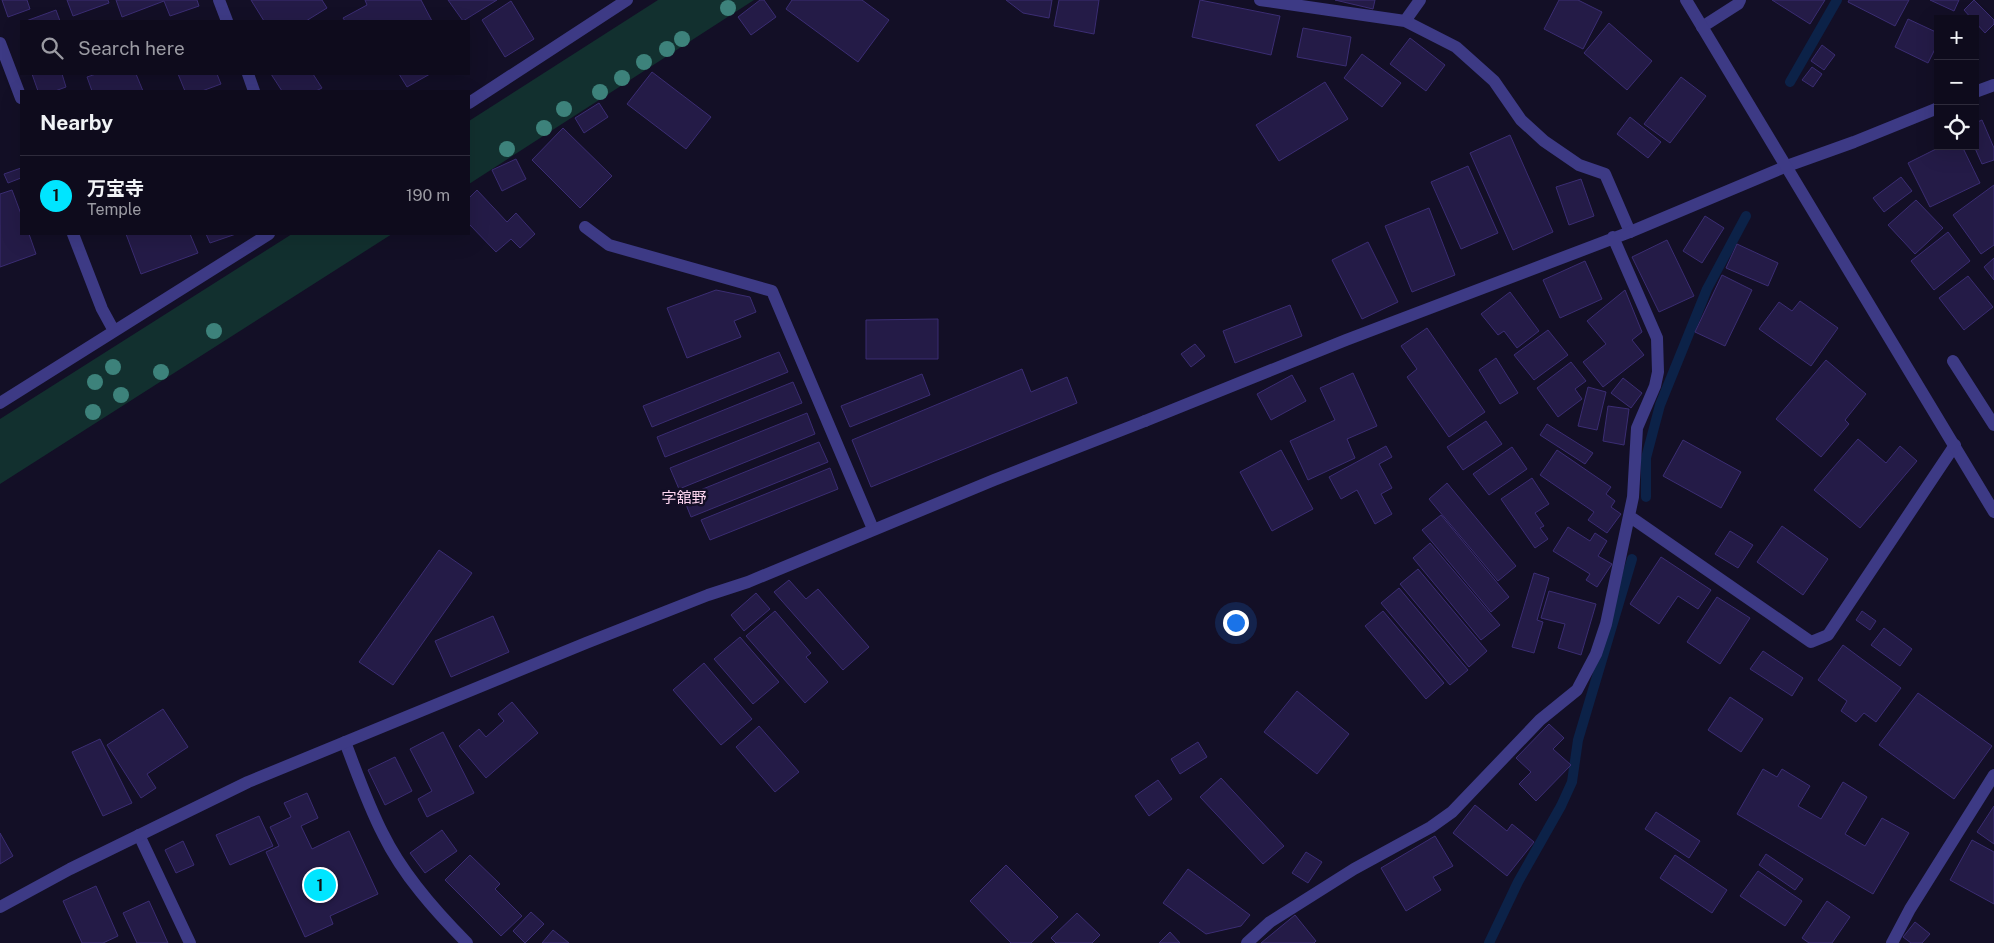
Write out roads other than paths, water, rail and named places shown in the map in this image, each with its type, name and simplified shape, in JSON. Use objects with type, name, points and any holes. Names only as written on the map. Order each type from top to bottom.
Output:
[{"type":"street","points":[[219,0],[227,20]]},
{"type":"street","points":[[470,102],[627,0]]},
{"type":"street","points":[[1260,0],[1405,22],[1456,47],[1494,81],[1521,120],[1544,141],[1579,165],[1605,174],[1630,232]]},
{"type":"street","points":[[1405,22],[1420,0]]},
{"type":"street","points":[[1686,0],[1994,512]]},
{"type":"street","points":[[1702,27],[1738,4],[1740,0]]},
{"type":"street","points":[[0,43],[20,95]]},
{"type":"street","points":[[248,75],[254,90]]},
{"type":"street","points":[[1979,91],[1994,85]]},
{"type":"street","points":[[0,907],[248,782],[345,742],[586,643],[708,595],[748,582],[873,529],[1613,237],[1630,232],[1787,166],[1854,142],[1934,110]]},
{"type":"street","points":[[585,227],[609,244],[772,291],[873,529]]},
{"type":"street","points":[[73,235],[102,309],[114,331]]},
{"type":"street","points":[[0,403],[267,235]]},
{"type":"street","points":[[1247,943],[1270,922],[1354,869],[1431,827],[1452,812],[1540,720],[1578,690],[1596,654],[1606,624],[1635,481],[1634,470],[1638,428],[1655,386],[1659,356],[1657,338],[1613,237]]},
{"type":"street","points":[[1954,361],[1994,425]]},
{"type":"street","points":[[1629,516],[1811,642],[1828,636],[1955,445]]},
{"type":"street","points":[[345,742],[360,785],[388,842],[421,891],[466,943]]},
{"type":"street","points":[[1892,943],[1910,909],[1994,775]]},
{"type":"street","points":[[139,836],[190,943]]},
{"type":"waterway","points":[[1790,82],[1837,0]]},
{"type":"waterway","points":[[1646,497],[1646,458],[1660,405],[1707,289],[1746,216]]},
{"type":"waterway","points":[[1489,943],[1518,882],[1561,806],[1572,782],[1578,740],[1632,559]]},
{"type":"place","name":"万宝寺","points":[[320,885]]},
{"type":"district","name":"字舘野","points":[[684,498]]}]
